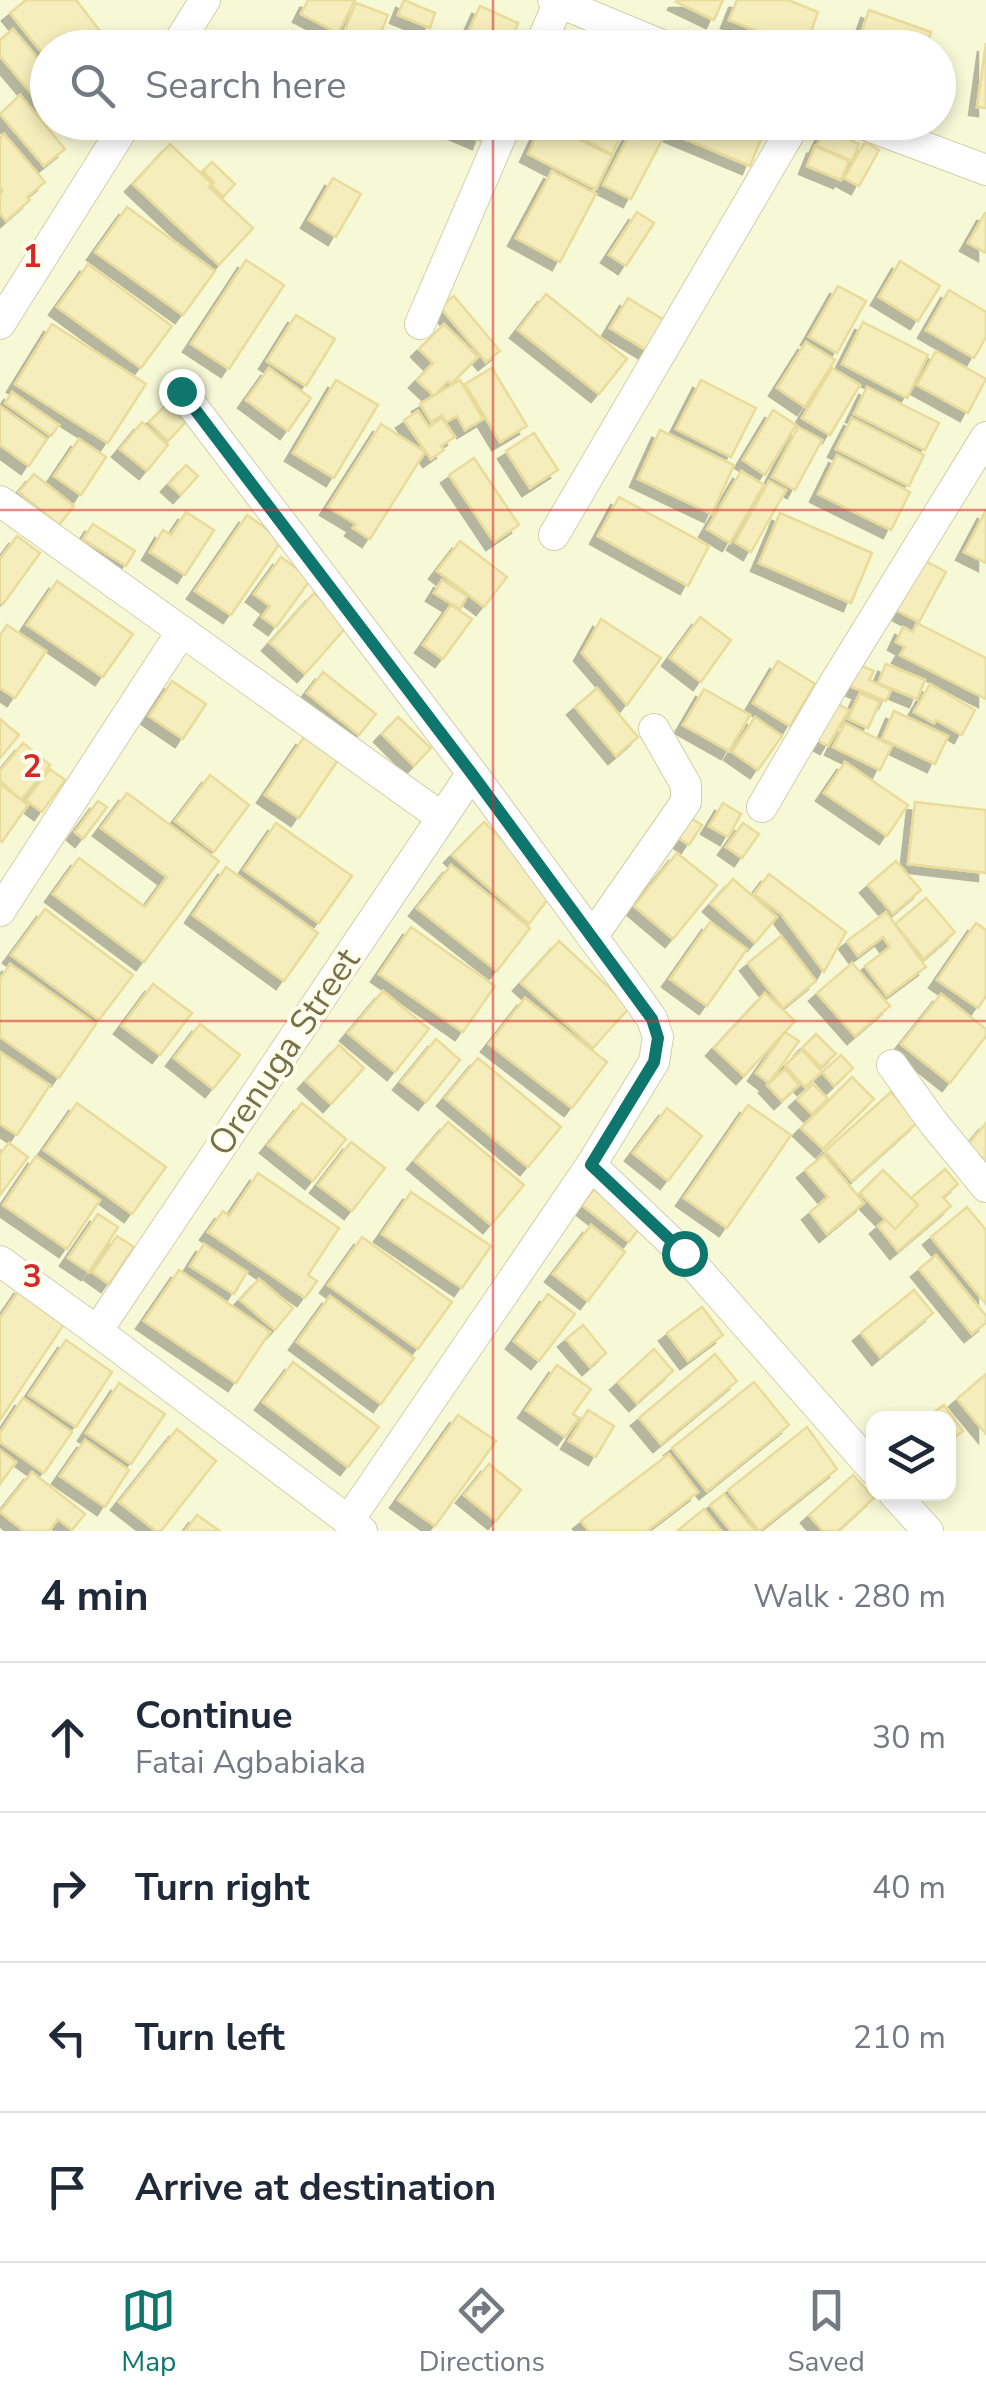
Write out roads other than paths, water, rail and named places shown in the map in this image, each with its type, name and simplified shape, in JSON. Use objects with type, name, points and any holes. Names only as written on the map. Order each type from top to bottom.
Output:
[{"type":"street","points":[[186,30],[205,0]]},
{"type":"street","points":[[546,30],[556,1],[626,30]]},
{"type":"street","points":[[0,324],[116,140]]},
{"type":"street","points":[[420,324],[499,140]]},
{"type":"street","points":[[554,535],[785,140]]},
{"type":"street","points":[[906,140],[986,170]]},
{"type":"street","points":[[0,1261],[355,1526],[654,1062],[658,1038],[652,1019],[181,391]]},
{"type":"street","points":[[762,807],[986,436]]},
{"type":"street","points":[[0,501],[442,817]]},
{"type":"street","points":[[0,911],[182,631]]},
{"type":"street","points":[[592,937],[686,802],[686,786],[654,729]]},
{"type":"street","name":"Orenuga Street","points":[[96,1331],[472,774]]},
{"type":"street","points":[[892,1065],[986,1187]]},
{"type":"street","points":[[591,1165],[684,1253],[866,1461]]},
{"type":"street","points":[[900,1501],[928,1531]]}]
